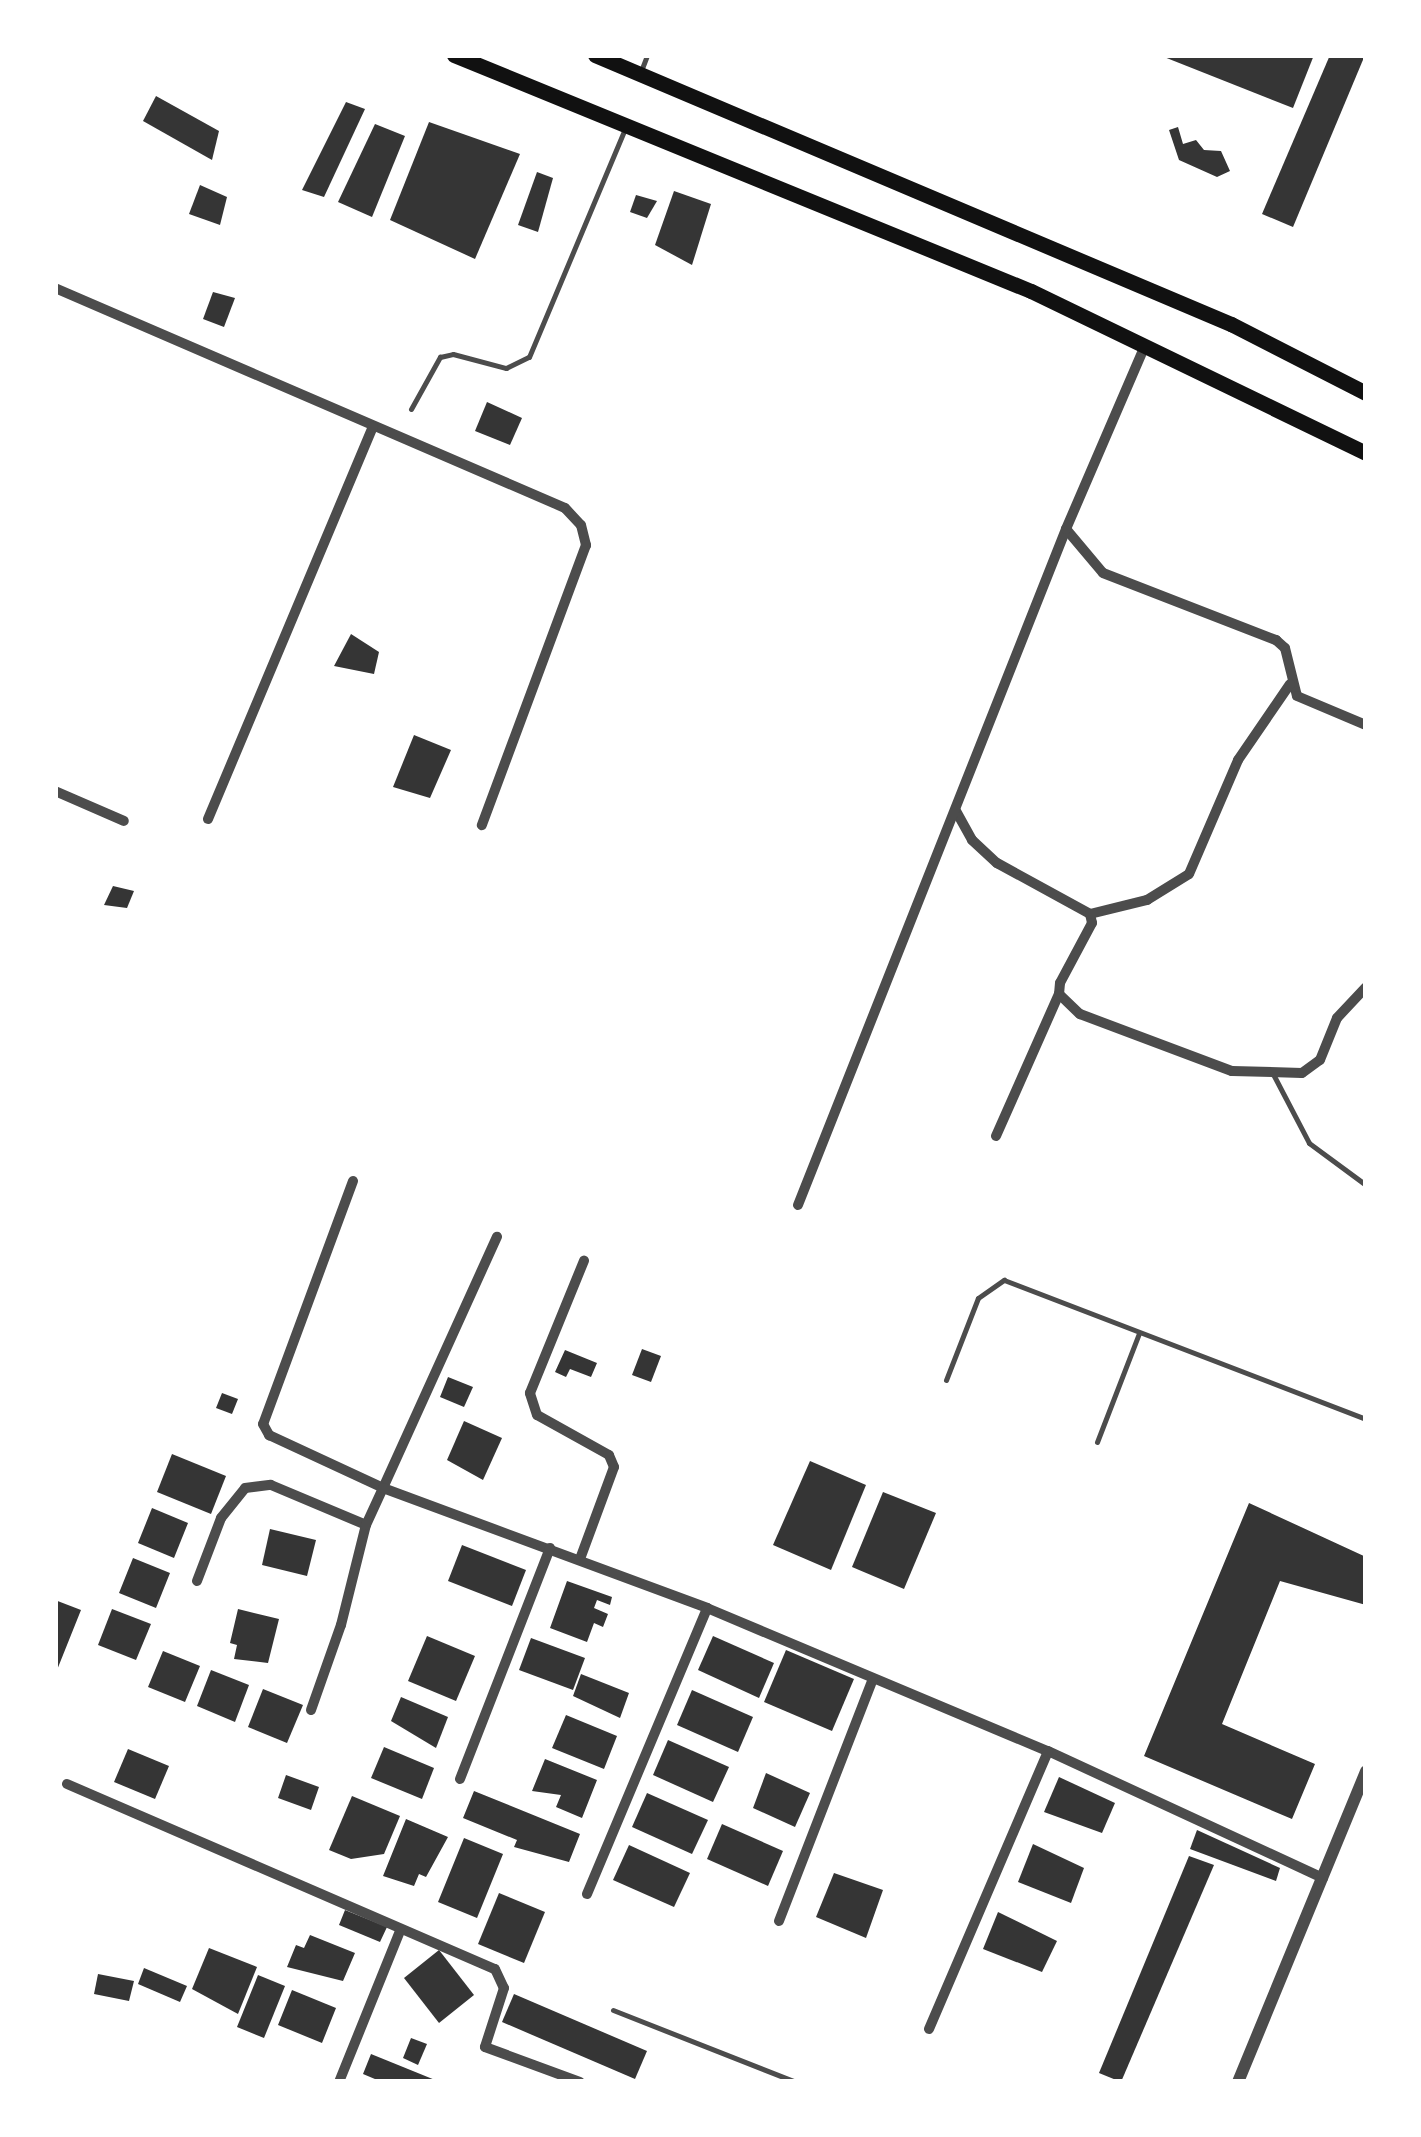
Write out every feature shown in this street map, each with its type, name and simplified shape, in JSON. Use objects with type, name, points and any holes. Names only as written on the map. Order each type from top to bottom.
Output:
[{"type":"highway","points":[[454,55],[842,210],[1145,346],[1366,452]]},
{"type":"highway","points":[[595,55],[1213,316],[1366,393]]},
{"type":"street","points":[[55,288],[565,508],[581,525],[586,546],[482,825]]},
{"type":"street","points":[[798,1205],[1066,529],[1145,346]]},
{"type":"street","points":[[208,819],[374,426]]},
{"type":"street","points":[[1066,529],[1102,573],[1276,640],[1286,653],[1290,684],[1298,696],[1366,725]]},
{"type":"street","points":[[956,811],[972,840],[996,863],[1090,914],[1147,900],[1188,874],[1238,760],[1290,684]]},
{"type":"street","points":[[55,791],[124,821]]},
{"type":"street","points":[[996,1136],[1092,923],[1090,914]]},
{"type":"street","points":[[1060,994],[1080,1014],[1232,1071],[1273,1074],[1302,1073],[1320,1060],[1337,1018],[1366,987]]},
{"type":"street","points":[[353,1181],[263,1424],[268,1435],[383,1488],[707,1608],[1048,1751],[1323,1878]]},
{"type":"street","points":[[311,1710],[342,1625],[366,1526],[497,1237]]},
{"type":"street","points":[[580,1559],[614,1467],[610,1456],[536,1415],[530,1393],[584,1260]]},
{"type":"street","points":[[197,1582],[221,1518],[246,1488],[271,1485],[366,1526]]},
{"type":"street","points":[[460,1779],[550,1548]]},
{"type":"street","points":[[587,1894],[707,1608]]},
{"type":"street","points":[[779,1921],[873,1679]]},
{"type":"street","points":[[929,2029],[1048,1751]]},
{"type":"street","points":[[1238,2082],[1366,1771]]},
{"type":"street","points":[[66,1784],[400,1931],[495,1968],[504,1988],[484,2036],[492,2054],[580,2082]]},
{"type":"street","points":[[339,2082],[400,1931]]},
{"type":"lane","points":[[640,74],[647,55]]},
{"type":"lane","points":[[411,409],[440,357],[453,354],[506,368],[529,357],[626,126]]},
{"type":"lane","points":[[1273,1074],[1309,1143],[1366,1185]]},
{"type":"lane","points":[[946,1380],[978,1298],[1004,1280],[1366,1419]]},
{"type":"lane","points":[[1097,1442],[1140,1332]]},
{"type":"lane","points":[[613,2010],[796,2082]]},
{"type":"building","points":[[1159,55],[1314,55],[1293,108]]},
{"type":"building","points":[[1330,55],[1365,55],[1293,227],[1262,214]]},
{"type":"building","points":[[156,96],[219,131],[212,160],[143,121]]},
{"type":"building","points":[[346,102],[365,109],[324,197],[302,190]]},
{"type":"building","points":[[429,122],[520,154],[475,259],[390,220]]},
{"type":"building","points":[[375,124],[405,136],[372,217],[338,202]]},
{"type":"building","points":[[1178,127],[1183,144],[1196,140],[1204,150],[1221,151],[1230,171],[1217,177],[1179,160],[1169,130]]},
{"type":"building","points":[[537,172],[553,178],[538,232],[518,225]]},
{"type":"building","points":[[200,185],[227,197],[220,225],[189,214]]},
{"type":"building","points":[[674,191],[711,204],[692,265],[655,245]]},
{"type":"building","points":[[636,195],[657,201],[647,218],[630,212]]},
{"type":"building","points":[[213,292],[235,298],[224,327],[203,319]]},
{"type":"building","points":[[487,402],[522,418],[510,445],[475,431]]},
{"type":"building","points":[[351,634],[379,652],[374,674],[334,666]]},
{"type":"building","points":[[414,735],[451,750],[430,798],[393,787]]},
{"type":"building","points":[[113,886],[134,891],[127,908],[104,905]]},
{"type":"building","points":[[642,1349],[661,1356],[651,1382],[632,1375]]},
{"type":"building","points":[[565,1350],[597,1363],[591,1377],[570,1369],[566,1377],[555,1372]]},
{"type":"building","points":[[448,1377],[473,1387],[464,1407],[440,1397]]},
{"type":"building","points":[[222,1393],[238,1399],[232,1414],[216,1408]]},
{"type":"building","points":[[464,1421],[502,1438],[483,1480],[447,1460]]},
{"type":"building","points":[[172,1454],[226,1476],[211,1514],[157,1492]]},
{"type":"building","points":[[810,1461],[866,1485],[831,1570],[773,1545]]},
{"type":"building","points":[[883,1492],[936,1513],[904,1589],[852,1567]]},
{"type":"building","points":[[1249,1503],[1366,1557],[1366,1605],[1280,1581],[1222,1724],[1315,1764],[1292,1819],[1144,1756]]},
{"type":"building","points":[[152,1508],[188,1523],[174,1558],[138,1543]]},
{"type":"building","points":[[270,1529],[316,1540],[307,1576],[262,1565]]},
{"type":"building","points":[[462,1545],[526,1570],[512,1606],[448,1581]]},
{"type":"building","points":[[133,1558],[170,1573],[156,1608],[119,1593]]},
{"type":"building","points":[[567,1581],[612,1597],[610,1605],[597,1600],[594,1608],[608,1614],[603,1627],[594,1623],[587,1642],[550,1628]]},
{"type":"building","points":[[55,1600],[81,1610],[55,1675]]},
{"type":"building","points":[[112,1609],[151,1624],[136,1660],[98,1645]]},
{"type":"building","points":[[238,1609],[279,1619],[268,1663],[234,1659],[237,1645],[230,1643]]},
{"type":"building","points":[[427,1636],[475,1656],[456,1701],[408,1681]]},
{"type":"building","points":[[713,1636],[774,1663],[759,1698],[698,1670]]},
{"type":"building","points":[[531,1638],[585,1658],[573,1690],[519,1670]]},
{"type":"building","points":[[786,1650],[854,1679],[832,1731],[764,1702]]},
{"type":"building","points":[[163,1651],[200,1666],[185,1702],[148,1687]]},
{"type":"building","points":[[211,1670],[249,1685],[235,1722],[197,1706]]},
{"type":"building","points":[[581,1674],[629,1693],[620,1718],[573,1696]]},
{"type":"building","points":[[263,1689],[303,1705],[287,1743],[248,1727]]},
{"type":"building","points":[[692,1690],[753,1717],[738,1752],[677,1725]]},
{"type":"building","points":[[401,1697],[448,1717],[436,1748],[391,1721]]},
{"type":"building","points":[[566,1715],[617,1736],[604,1769],[552,1748]]},
{"type":"building","points":[[668,1740],[729,1767],[713,1802],[653,1775]]},
{"type":"building","points":[[384,1747],[434,1768],[422,1799],[371,1778]]},
{"type":"building","points":[[128,1749],[169,1766],[155,1799],[114,1782]]},
{"type":"building","points":[[545,1759],[597,1780],[582,1818],[556,1807],[561,1795],[532,1791]]},
{"type":"building","points":[[766,1773],[810,1793],[795,1827],[753,1808]]},
{"type":"building","points":[[286,1775],[319,1787],[311,1810],[278,1798]]},
{"type":"building","points":[[1059,1777],[1115,1803],[1102,1833],[1044,1812]]},
{"type":"building","points":[[474,1791],[580,1834],[569,1862],[514,1847],[517,1840],[463,1818]]},
{"type":"building","points":[[647,1793],[708,1820],[692,1854],[632,1827]]},
{"type":"building","points":[[352,1796],[400,1816],[384,1854],[351,1859],[329,1850]]},
{"type":"building","points":[[406,1819],[448,1837],[426,1877],[419,1874],[414,1886],[383,1876]]},
{"type":"building","points":[[722,1824],[783,1851],[768,1886],[707,1859]]},
{"type":"building","points":[[1197,1830],[1280,1868],[1276,1881],[1190,1849]]},
{"type":"building","points":[[464,1838],[503,1854],[477,1918],[438,1902]]},
{"type":"building","points":[[1033,1844],[1084,1868],[1071,1903],[1018,1882]]},
{"type":"building","points":[[629,1845],[690,1873],[674,1907],[613,1880]]},
{"type":"building","points":[[1189,1856],[1214,1865],[1121,2082],[1099,2073]]},
{"type":"building","points":[[834,1873],[883,1890],[866,1938],[816,1917]]},
{"type":"building","points":[[499,1893],[545,1912],[524,1963],[478,1944]]},
{"type":"building","points":[[345,1910],[387,1927],[380,1942],[339,1925]]},
{"type":"building","points":[[998,1912],[1057,1941],[1042,1972],[983,1949]]},
{"type":"building","points":[[310,1935],[355,1953],[343,1981],[287,1967],[296,1945],[304,1948]]},
{"type":"building","points":[[209,1948],[257,1967],[238,2014],[192,1989]]},
{"type":"building","points":[[439,1950],[474,1995],[439,2023],[404,1978]]},
{"type":"building","points":[[144,1968],[187,1986],[180,2002],[138,1984]]},
{"type":"building","points":[[98,1974],[134,1981],[129,2001],[94,1994]]},
{"type":"building","points":[[258,1975],[285,1986],[264,2038],[237,2027]]},
{"type":"building","points":[[292,1990],[336,2008],[322,2043],[278,2025]]},
{"type":"building","points":[[514,1994],[647,2051],[635,2079],[502,2022]]},
{"type":"building","points":[[411,2038],[427,2044],[418,2065],[403,2058]]},
{"type":"building","points":[[371,2054],[440,2082],[382,2082],[363,2074]]}]
